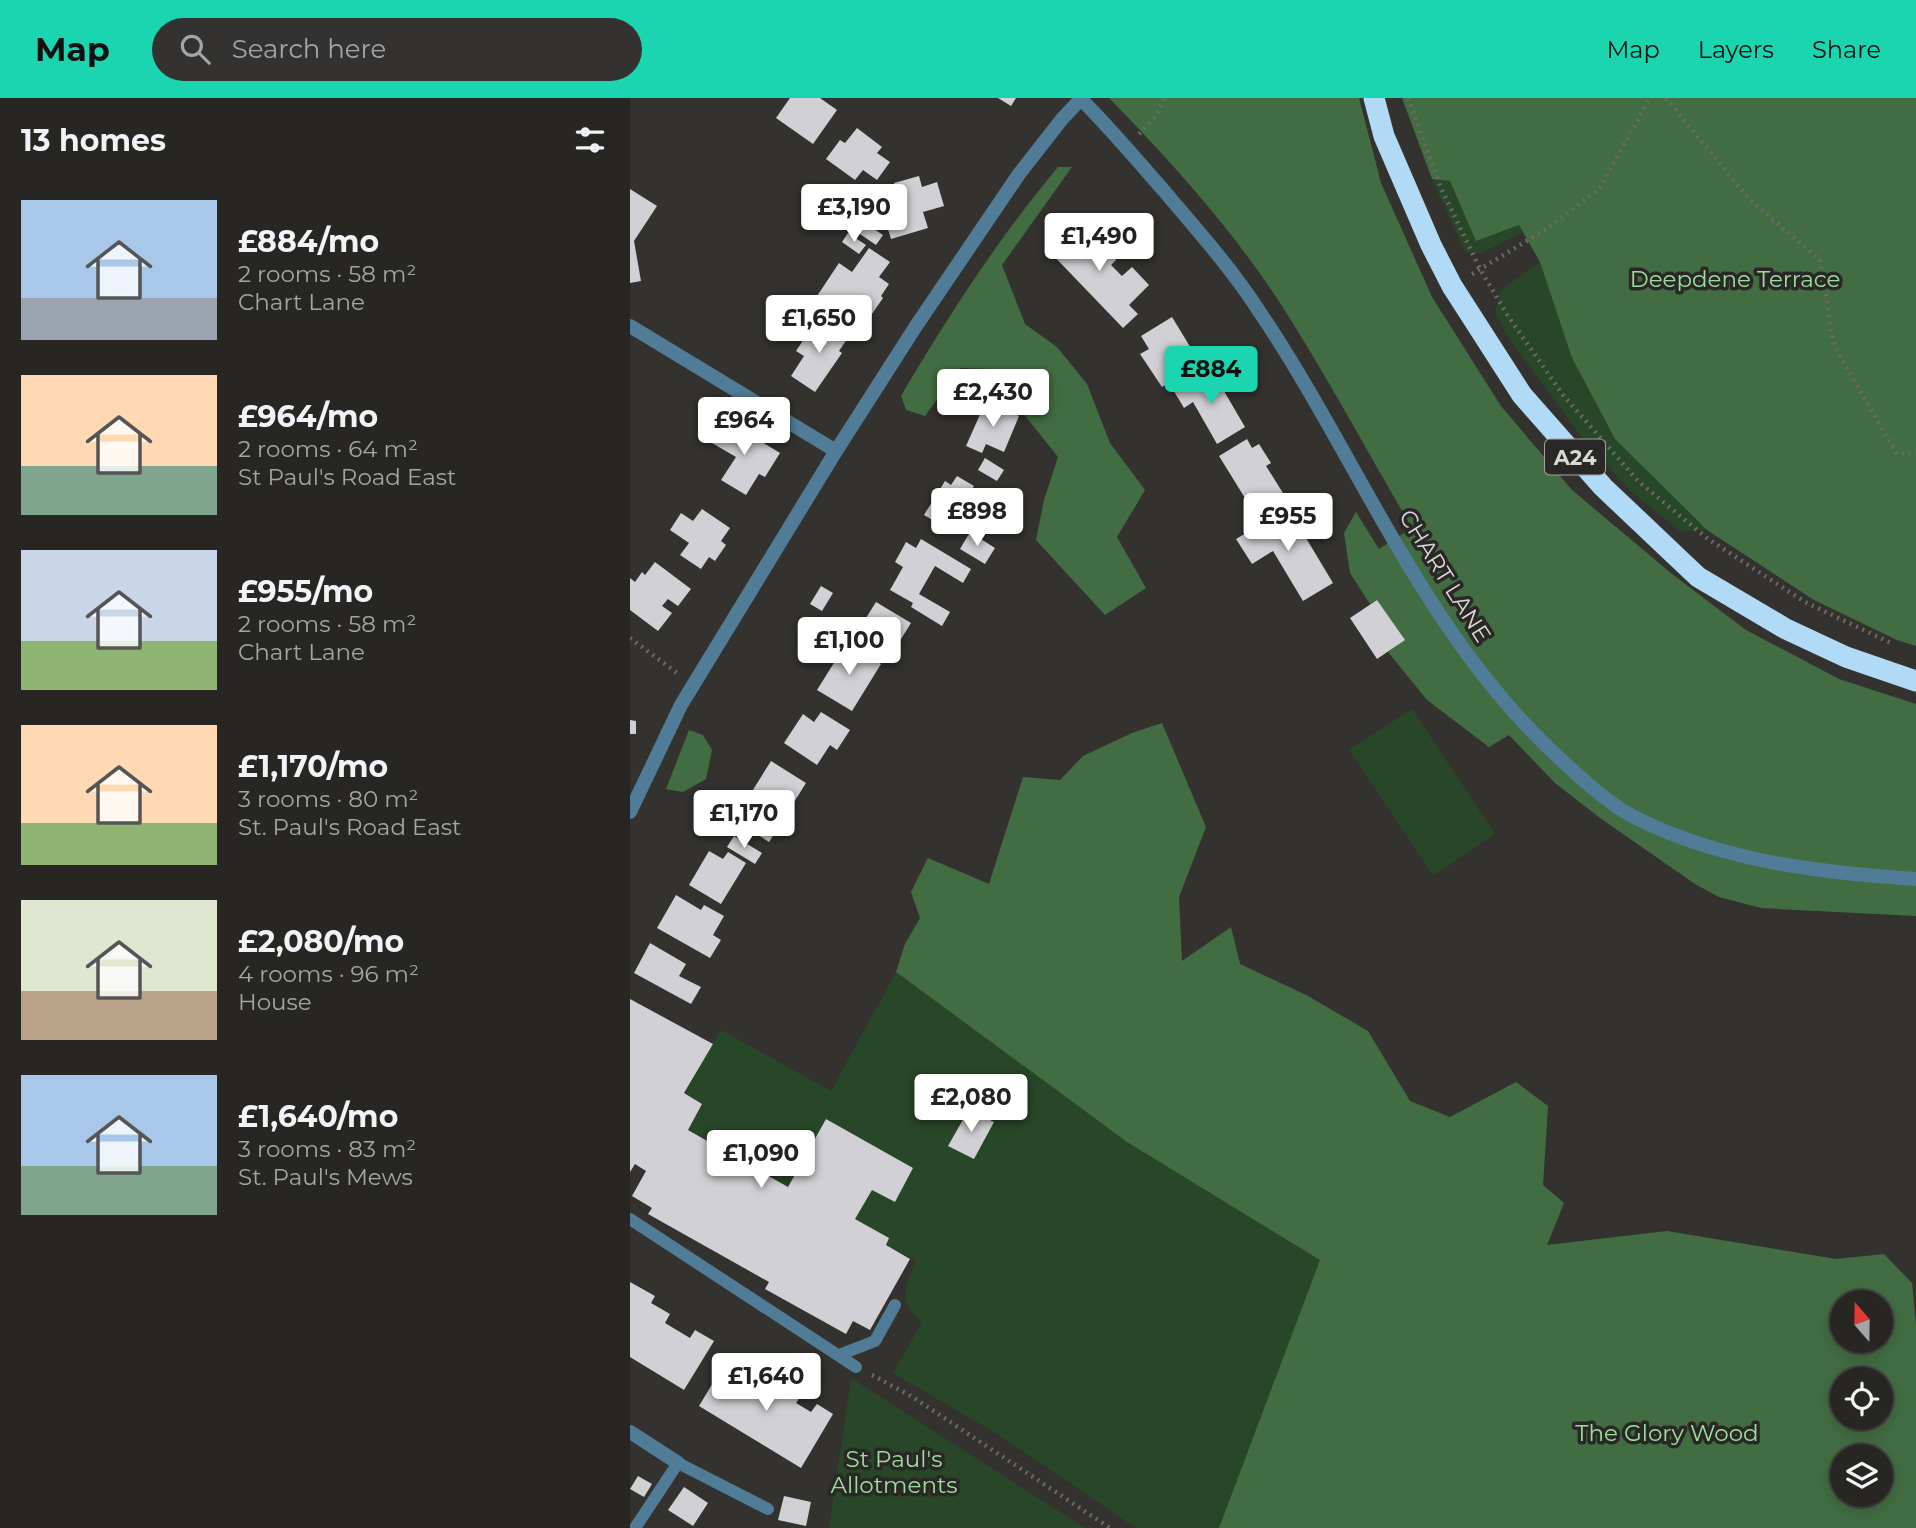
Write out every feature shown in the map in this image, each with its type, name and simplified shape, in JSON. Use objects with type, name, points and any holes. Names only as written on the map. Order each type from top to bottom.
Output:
[{"type":"highway","name":"A24","points":[[1374,98],[1384,136],[1431,245],[1452,286],[1521,395],[1562,443],[1612,496],[1698,577],[1786,629],[1846,657],[1916,681]]},
{"type":"street","points":[[630,812],[681,705],[835,452],[1019,174],[1080,99]]},
{"type":"street","name":"CHART LANE","points":[[1080,99],[1126,147],[1212,246],[1259,310],[1407,565],[1462,649],[1501,698],[1542,742],[1585,781],[1632,816],[1680,837],[1717,850],[1769,863],[1916,879]]},
{"type":"street","points":[[630,326],[835,452]]},
{"type":"street","points":[[630,1432],[678,1463]]},
{"type":"lane","points":[[630,1219],[856,1367]]},
{"type":"lane","points":[[839,1355],[875,1341],[895,1305]]},
{"type":"lane","points":[[635,1528],[678,1463],[768,1509]]},
{"type":"path","points":[[1146,127],[1156,116],[1165,98]]},
{"type":"path","points":[[1408,98],[1441,188],[1480,269],[1508,316],[1563,395],[1638,481],[1708,539],[1805,601],[1897,646]]},
{"type":"path","points":[[1452,286],[1548,228],[1599,189],[1650,98]]},
{"type":"path","points":[[1666,98],[1749,199],[1821,260],[1834,346],[1897,454],[1916,453]]},
{"type":"path","points":[[630,638],[694,684]]},
{"type":"path","points":[[856,1367],[911,1396],[1110,1528]]},
{"type":"green space","points":[[1109,98],[1359,98],[1381,183],[1432,297],[1501,406],[1572,490],[1672,574],[1746,630],[1839,679],[1916,704],[1916,916],[1761,908],[1719,897],[1695,884],[1600,818],[1555,783],[1509,735],[1489,747],[1427,700],[1388,652],[1404,640],[1377,600],[1370,604],[1350,573],[1344,533],[1356,512],[1379,549],[1412,528],[1314,358],[1261,275],[1199,196]]},
{"type":"green space","name":"Deepdene Terrace","points":[[1402,98],[1916,98],[1916,646],[1897,640],[1814,600],[1707,530],[1615,439],[1572,358],[1540,262],[1519,225],[1476,241],[1450,181],[1432,179]]},
{"type":"green space","points":[[1058,167],[1072,167],[1002,265],[1025,324],[1057,347],[1087,384],[1110,443],[1145,490],[1117,537],[1146,588],[1105,615],[1036,540],[1044,500],[1058,457],[988,369],[960,368],[925,416],[906,410],[901,396],[975,279]]},
{"type":"green space","points":[[1432,179],[1450,180],[1476,241],[1519,225],[1523,232],[1482,253],[1465,252]]},
{"type":"green space","points":[[1540,262],[1572,358],[1615,439],[1707,530],[1680,531],[1627,488],[1578,432],[1508,337],[1495,312],[1501,290]]},
{"type":"green space","points":[[1412,709],[1495,834],[1433,876],[1349,750]]},
{"type":"green space","name":"The Glory Wood","points":[[1162,723],[1206,827],[1179,897],[1182,961],[1231,927],[1240,964],[1308,996],[1368,1031],[1410,1101],[1450,1117],[1516,1082],[1548,1106],[1543,1185],[1564,1203],[1547,1245],[1667,1231],[1836,1259],[1884,1254],[1912,1283],[1916,1324],[1916,1528],[1219,1528],[1320,1260],[1127,1142],[896,972],[905,944],[920,918],[911,892],[928,858],[989,884],[1023,777],[1060,780],[1083,756],[1132,733]]},
{"type":"green space","points":[[689,730],[703,735],[712,750],[706,779],[683,792],[666,789]]},
{"type":"green space","points":[[896,972],[1127,1142],[1321,1260],[1219,1528],[1136,1528],[997,1434],[893,1373],[922,1322],[909,1307],[905,1294],[916,1261],[886,1245],[889,1238],[855,1219],[872,1190],[895,1202],[913,1168],[826,1119],[788,1187],[688,1130],[702,1104],[684,1093],[721,1030],[831,1091]]},
{"type":"green space","name":"St Paul's Allotments","points":[[851,1378],[1085,1528],[829,1528]]},
{"type":"building","points":[[790,98],[820,98],[837,110],[813,144],[776,118]]},
{"type":"building","points":[[998,98],[1016,98],[1011,106]]},
{"type":"building","points":[[857,128],[882,147],[877,153],[890,162],[877,180],[863,170],[855,180],[826,159],[840,140],[845,143]]},
{"type":"building","points":[[919,176],[922,187],[937,182],[944,206],[923,212],[928,228],[891,239],[884,216],[895,213],[890,197],[897,195],[894,183]]},
{"type":"building","points":[[630,189],[657,206],[634,241],[641,281],[630,283]]},
{"type":"building","points":[[858,218],[883,235],[876,245],[851,228]]},
{"type":"building","points":[[1079,220],[1116,260],[1111,265],[1122,276],[1132,267],[1149,285],[1129,305],[1138,314],[1123,328],[1048,250]]},
{"type":"building","points":[[848,233],[866,245],[859,254],[842,242]]},
{"type":"building","points":[[869,248],[890,262],[879,277],[889,284],[872,314],[869,312],[860,325],[817,296],[839,263],[852,272]]},
{"type":"building","points":[[1172,317],[1200,363],[1162,387],[1140,354],[1149,349],[1141,336]]},
{"type":"building","points":[[829,322],[849,336],[839,351],[842,353],[815,392],[791,376],[804,356],[796,351],[812,327],[822,333]]},
{"type":"building","points":[[1198,373],[1203,381],[1214,374],[1245,427],[1217,444],[1193,402],[1184,408],[1172,388]]},
{"type":"building","points":[[986,401],[1019,416],[1004,452],[986,444],[982,453],[966,446]]},
{"type":"building","points":[[726,420],[780,453],[765,477],[759,474],[746,495],[721,480],[736,457],[712,443]]},
{"type":"building","points":[[1247,439],[1252,448],[1259,444],[1271,463],[1266,466],[1283,493],[1253,511],[1219,456]]},
{"type":"building","points":[[985,458],[1004,470],[997,481],[978,470]]},
{"type":"building","points":[[957,476],[974,486],[968,495],[981,503],[970,522],[959,516],[951,531],[924,515],[945,481],[951,485]]},
{"type":"building","points":[[1288,508],[1333,583],[1303,601],[1273,551],[1252,564],[1236,539]]},
{"type":"building","points":[[702,509],[730,528],[721,541],[726,545],[715,561],[709,557],[701,569],[680,555],[689,543],[670,530],[681,513],[693,521]]},
{"type":"building","points":[[970,532],[995,548],[985,564],[960,549]]},
{"type":"building","points":[[921,539],[971,569],[963,583],[935,566],[919,594],[950,612],[942,626],[911,607],[913,603],[890,590],[903,567],[895,562],[906,542],[916,548]]},
{"type":"building","points":[[655,562],[691,589],[678,606],[668,599],[662,606],[672,613],[658,631],[630,610],[630,578],[635,582],[642,572],[645,575]]},
{"type":"building","points":[[821,586],[833,593],[822,611],[810,604]]},
{"type":"building","points":[[1377,600],[1405,640],[1377,659],[1350,618]]},
{"type":"building","points":[[876,602],[911,623],[891,655],[856,634]]},
{"type":"building","points":[[847,642],[881,664],[852,711],[817,690]]},
{"type":"building","points":[[821,712],[850,730],[837,750],[830,745],[817,765],[784,743],[803,714],[814,722]]},
{"type":"building","points":[[630,720],[636,721],[636,734],[630,734]]},
{"type":"building","points":[[771,761],[806,783],[769,842],[734,820]]},
{"type":"building","points":[[734,836],[762,853],[755,864],[727,847]]},
{"type":"building","points":[[709,851],[723,859],[728,852],[746,863],[721,904],[689,885]]},
{"type":"building","points":[[676,895],[701,910],[704,905],[724,916],[713,935],[721,940],[710,958],[657,928]]},
{"type":"building","points":[[650,943],[686,964],[679,976],[701,987],[691,1004],[634,973]]},
{"type":"building","points":[[630,999],[713,1044],[684,1093],[702,1104],[688,1130],[788,1187],[826,1119],[913,1168],[895,1202],[872,1190],[855,1219],[889,1238],[886,1245],[910,1259],[870,1330],[853,1321],[846,1334],[765,1289],[769,1282],[648,1214],[652,1208],[632,1196],[646,1171],[635,1164],[630,1172]]},
{"type":"building","points":[[969,1109],[994,1122],[974,1159],[948,1146]]},
{"type":"building","points":[[630,1282],[655,1296],[651,1303],[670,1314],[665,1323],[690,1338],[695,1330],[714,1341],[684,1390],[630,1357]]},
{"type":"building","points":[[729,1356],[749,1368],[745,1375],[768,1389],[774,1381],[800,1397],[796,1403],[811,1412],[817,1404],[833,1414],[801,1468],[699,1406]]},
{"type":"building","points":[[638,1476],[652,1484],[644,1497],[630,1489]]},
{"type":"building","points":[[684,1487],[708,1503],[693,1526],[668,1510]]},
{"type":"building","points":[[784,1496],[811,1502],[806,1526],[778,1520]]}]
